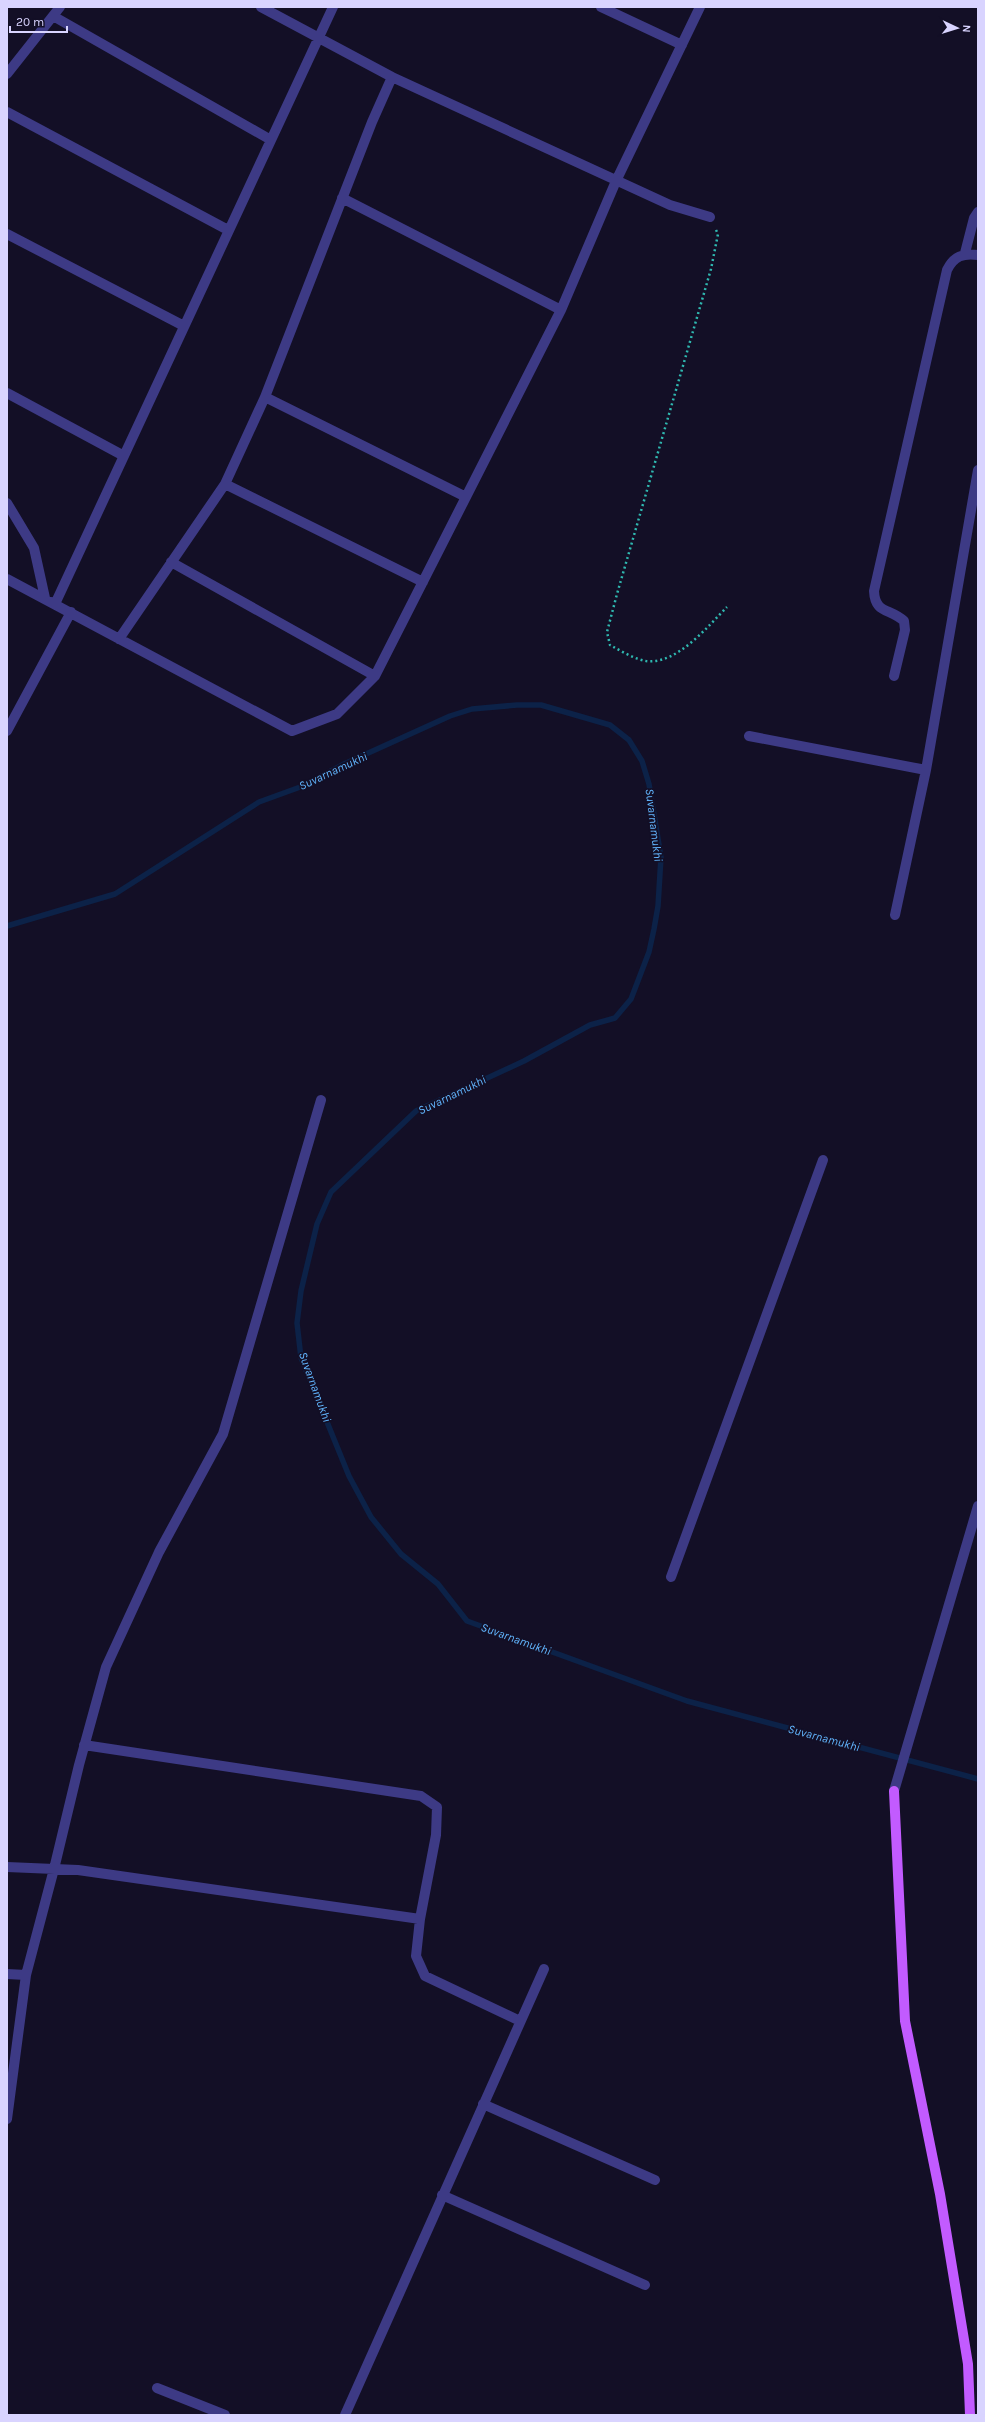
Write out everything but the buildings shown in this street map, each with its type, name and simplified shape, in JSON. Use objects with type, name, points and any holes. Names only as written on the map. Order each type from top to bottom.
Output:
[{"type":"main road","points":[[894,1792],[905,2021],[942,2202],[968,2364],[970,2415]]},
{"type":"street","points":[[7,74],[60,7]]},
{"type":"street","points":[[261,7],[318,39],[392,77],[670,206],[710,217]]},
{"type":"street","points":[[55,604],[333,7]]},
{"type":"street","points":[[601,7],[682,45]]},
{"type":"street","points":[[7,579],[292,731],[337,714],[375,676],[561,310],[616,181],[700,7]]},
{"type":"street","points":[[54,16],[271,140]]},
{"type":"street","points":[[119,639],[225,484],[265,397],[372,122],[392,77]]},
{"type":"street","points":[[7,112],[228,230]]},
{"type":"street","points":[[342,198],[561,310]]},
{"type":"street","points":[[965,253],[974,218],[978,212]]},
{"type":"street","points":[[7,234],[184,326]]},
{"type":"street","points":[[894,676],[904,630],[904,621],[880,608],[874,601],[874,591],[947,270],[952,261],[965,253],[978,254]]},
{"type":"street","points":[[7,393],[124,456]]},
{"type":"street","points":[[265,397],[466,497]]},
{"type":"street","points":[[895,914],[926,770],[978,470]]},
{"type":"street","points":[[225,484],[423,582]]},
{"type":"street","points":[[7,503],[34,548],[45,598]]},
{"type":"street","points":[[171,562],[375,676]]},
{"type":"street","points":[[7,731],[71,612]]},
{"type":"street","points":[[7,707],[16,712]]},
{"type":"street","points":[[749,736],[926,770]]},
{"type":"street","points":[[7,2119],[26,1975],[54,1869],[84,1745],[106,1667],[159,1552],[224,1434],[321,1100]]},
{"type":"street","points":[[671,1577],[824,1160]]},
{"type":"street","points":[[894,1792],[978,1506]]},
{"type":"street","points":[[84,1745],[421,1796],[437,1807],[436,1835],[420,1920],[416,1956],[425,1976],[520,2020]]},
{"type":"street","points":[[7,1867],[78,1870],[420,1920]]},
{"type":"street","points":[[344,2415],[544,1969]]},
{"type":"street","points":[[7,1974],[26,1975]]},
{"type":"street","points":[[483,2104],[655,2180]]},
{"type":"street","points":[[442,2195],[644,2285]]},
{"type":"street","points":[[157,2388],[225,2415]]},
{"type":"path","points":[[710,217],[718,234],[711,269],[617,594],[607,632],[610,645],[646,661],[661,661],[694,641],[727,607]]},
{"type":"waterway","name":"Suvarnamukhi","points":[[7,926],[115,894],[259,802],[303,786],[344,764],[450,716],[472,709],[517,705],[541,705],[610,725],[629,740],[642,761],[649,784],[661,857],[658,906],[654,929],[649,952],[631,999],[615,1018],[590,1025],[524,1061],[416,1111],[331,1192],[317,1224],[301,1291],[297,1323],[301,1358],[349,1476],[371,1517],[401,1554],[438,1584],[467,1621],[687,1701],[978,1779]]}]
